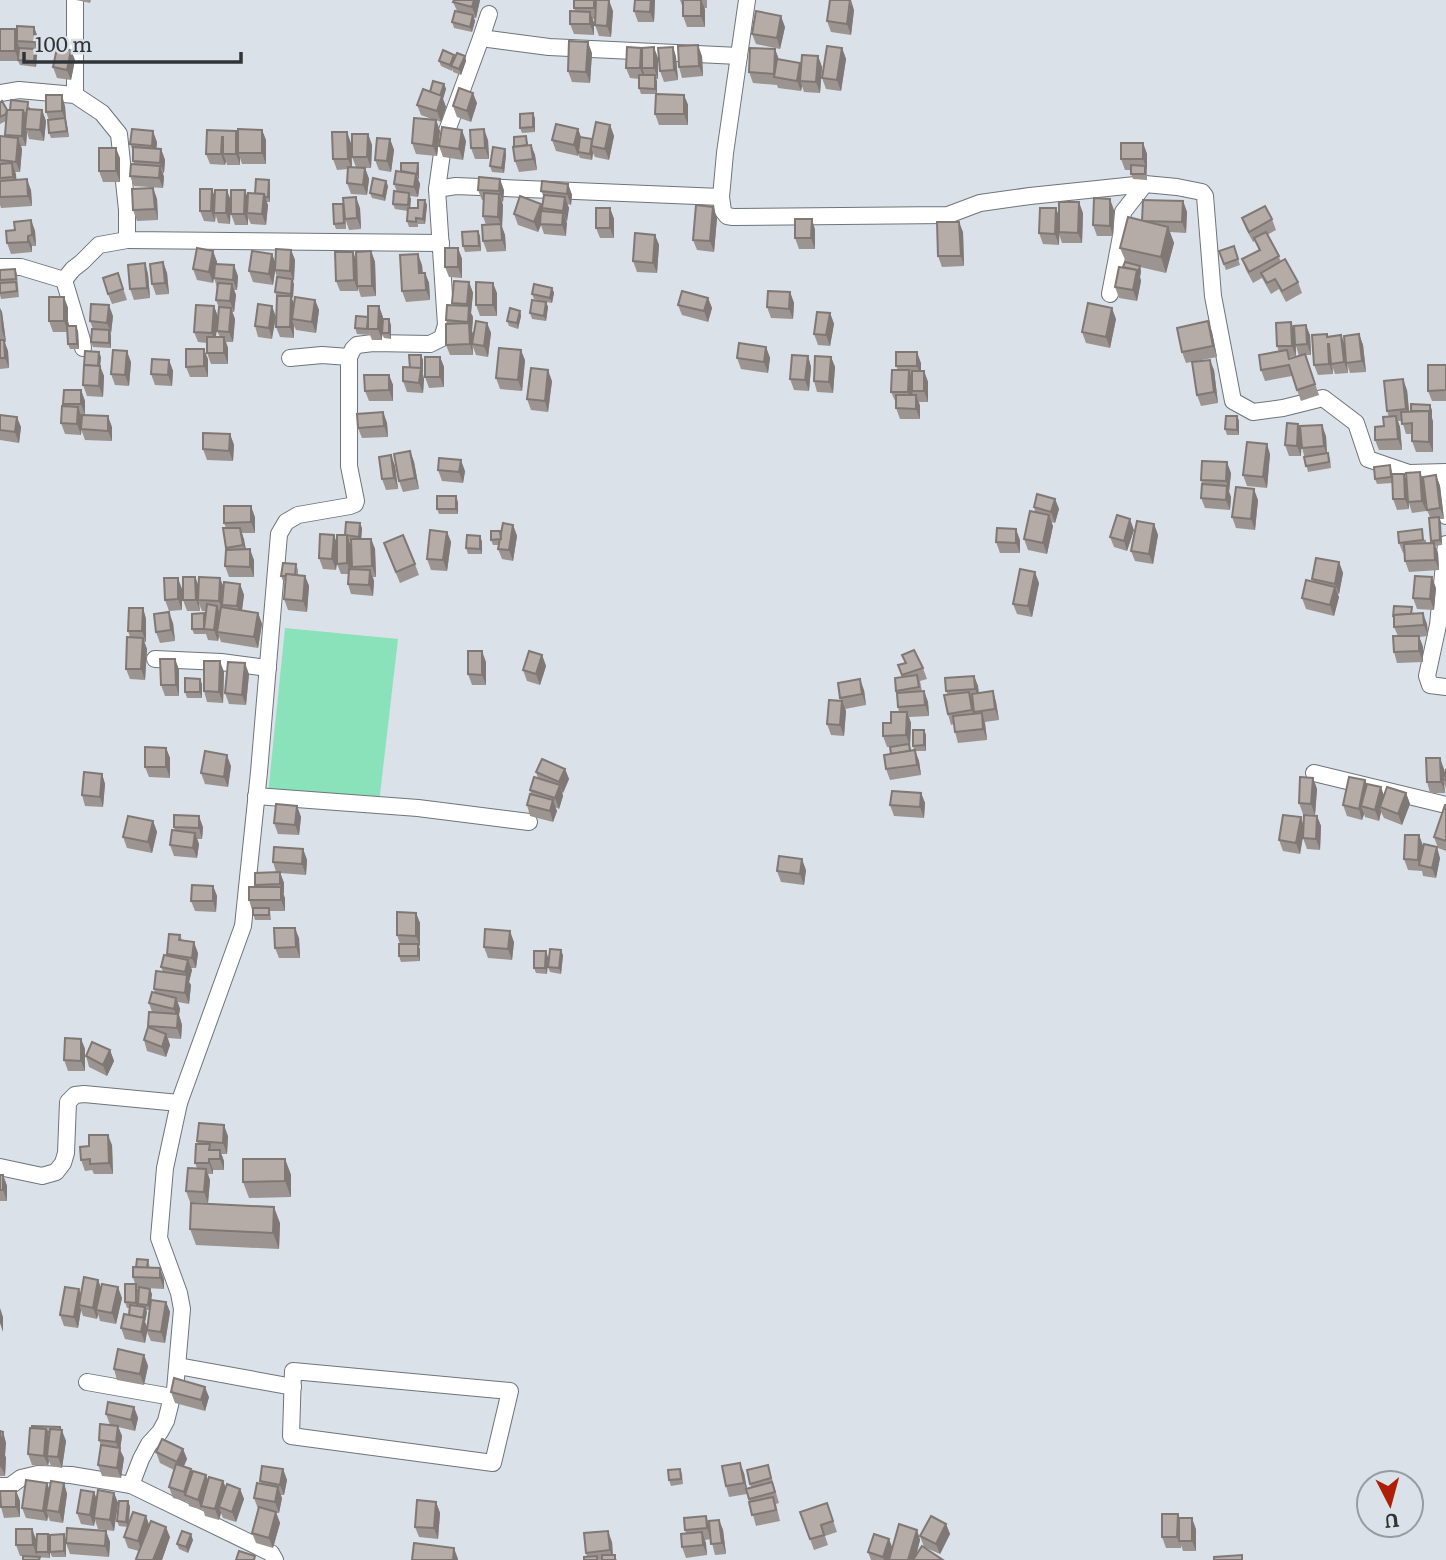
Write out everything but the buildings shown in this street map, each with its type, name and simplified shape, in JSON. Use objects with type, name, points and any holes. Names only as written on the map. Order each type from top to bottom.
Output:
[{"type":"street","points":[[75,0],[75,95]]},
{"type":"street","points":[[747,0],[725,153],[721,197],[723,211],[727,216],[948,215],[980,203],[1145,184],[1202,192],[1205,196],[1213,296],[1233,401],[1253,412],[1323,398],[1356,423],[1368,459],[1409,473],[1445,472],[1446,516]]},
{"type":"street","points":[[131,1485],[149,1444],[166,1421],[177,1380],[182,1309],[159,1238],[165,1168],[179,1104],[243,926],[279,534],[286,522],[298,515],[355,504],[349,466],[349,357],[353,349],[357,345],[373,343],[430,344],[442,338],[446,325],[437,189],[444,139],[489,14]]},
{"type":"street","points":[[481,38],[549,47],[739,56]]},
{"type":"street","points":[[0,93],[19,90],[75,95],[102,113],[119,135],[127,210],[127,240]]},
{"type":"street","points":[[1110,294],[1123,212],[1145,184]]},
{"type":"street","points":[[437,189],[456,186],[721,197]]},
{"type":"street","points":[[64,280],[99,245],[127,240],[441,243]]},
{"type":"street","points":[[0,267],[21,267],[64,280]]},
{"type":"street","points":[[64,280],[82,348]]},
{"type":"street","points":[[290,358],[322,355],[349,357]]},
{"type":"street","points":[[1446,544],[1438,625],[1427,676],[1430,684],[1446,687]]},
{"type":"street","points":[[155,659],[220,662],[268,668]]},
{"type":"street","points":[[1314,774],[1446,805]]},
{"type":"street","points":[[256,796],[418,808],[528,822]]},
{"type":"street","points":[[0,1167],[42,1176],[56,1172],[66,1153],[68,1102],[75,1095],[179,1104]]},
{"type":"street","points":[[178,1366],[293,1387]]},
{"type":"street","points":[[293,1371],[510,1391],[493,1463],[290,1436],[293,1387],[293,1371]]},
{"type":"street","points":[[87,1382],[172,1397]]},
{"type":"street","points":[[0,1486],[10,1486],[21,1478],[38,1474],[71,1475],[131,1485],[271,1553],[275,1560]]},
{"type":"green space","points":[[285,628],[398,639],[379,803],[268,794]]}]
